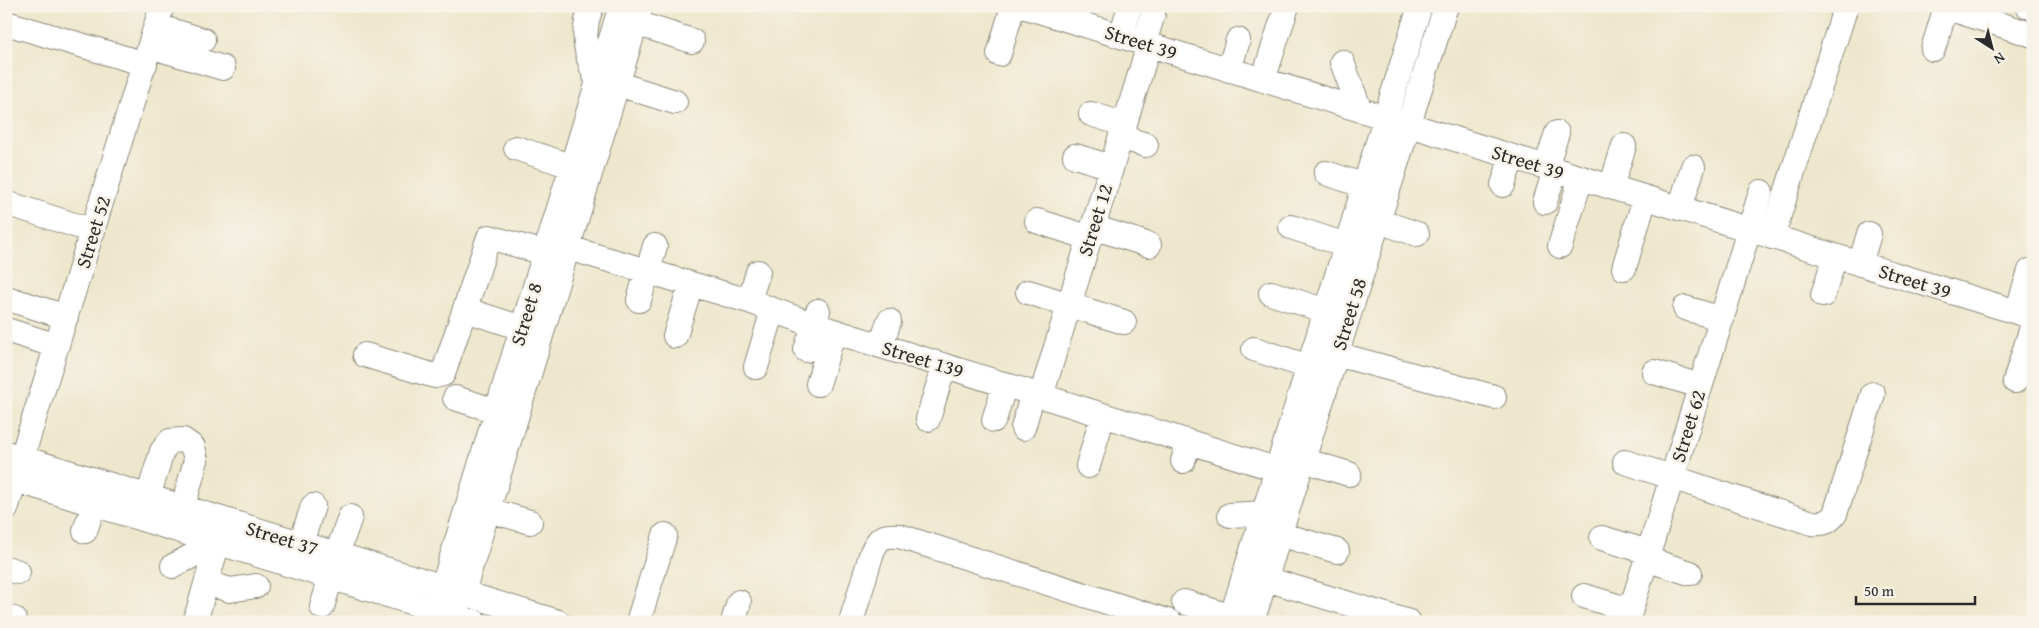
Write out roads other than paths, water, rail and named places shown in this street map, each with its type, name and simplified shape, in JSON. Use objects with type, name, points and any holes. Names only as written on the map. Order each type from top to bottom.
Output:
[{"type":"street","points":[[592,6],[588,14],[585,37],[588,60],[607,82],[675,102]]},
{"type":"street","points":[[999,54],[1013,6]]},
{"type":"street","name":"Street 39","points":[[1023,6],[1835,256],[2027,318]]},
{"type":"street","points":[[1114,6],[1114,34]]},
{"type":"street","points":[[1114,34],[1130,6]]},
{"type":"street","points":[[1263,80],[1287,6]]},
{"type":"street","name":"Street 58","points":[[1293,468],[1308,372],[1420,6]]},
{"type":"street","name":"Street 58","points":[[1238,620],[1268,525],[1293,468],[1336,354],[1446,6]]},
{"type":"street","points":[[1772,237],[1846,6]]},
{"type":"street","points":[[2028,6],[2033,8]]},
{"type":"street","points":[[1933,49],[1944,7],[2033,35]]},
{"type":"street","points":[[633,12],[692,41]]},
{"type":"street","name":"Street 8","points":[[450,618],[453,590],[496,411],[522,328],[551,252],[607,82],[633,12]]},
{"type":"street","name":"Street 12","points":[[1022,428],[1037,394],[1071,300],[1123,131],[1147,44],[1153,14]]},
{"type":"street","points":[[6,23],[203,40]]},
{"type":"street","points":[[153,35],[223,68]]},
{"type":"street","name":"Street 52","points":[[6,509],[13,467],[57,346],[153,35]]},
{"type":"street","points":[[1229,70],[1238,40]]},
{"type":"street","points":[[1342,62],[1360,110]]},
{"type":"street","name":"Street 8","points":[[453,590],[488,510],[571,166],[607,82]]},
{"type":"street","points":[[1091,114],[1146,145]]},
{"type":"street","points":[[1545,202],[1557,133]]},
{"type":"street","points":[[1610,187],[1624,146]]},
{"type":"street","points":[[516,148],[571,166]]},
{"type":"street","points":[[1076,156],[1111,167]]},
{"type":"street","points":[[1503,185],[1512,157]]},
{"type":"street","points":[[1680,208],[1693,167]]},
{"type":"street","points":[[1326,173],[1365,186]]},
{"type":"street","points":[[1560,246],[1581,178]]},
{"type":"street","name":"Street 62","points":[[1629,616],[1761,192]]},
{"type":"street","points":[[1624,268],[1645,198]]},
{"type":"street","points":[[6,203],[93,230]]},
{"type":"street","points":[[1037,221],[1149,245]]},
{"type":"street","points":[[1378,221],[1417,234]]},
{"type":"street","points":[[1290,228],[1346,246]]},
{"type":"street","points":[[1860,264],[1869,234]]},
{"type":"street","name":"Street 139","points":[[466,310],[488,242],[551,252],[648,271],[773,310],[822,322],[881,346],[1103,415],[1186,451],[1293,468],[1348,474]]},
{"type":"street","points":[[639,300],[655,246]]},
{"type":"street","points":[[1823,295],[1835,256]]},
{"type":"street","points":[[2014,381],[2027,318],[2030,271]]},
{"type":"street","points":[[749,301],[758,272]]},
{"type":"street","points":[[676,336],[691,284]]},
{"type":"street","points":[[1028,292],[1071,300],[1126,317]]},
{"type":"street","points":[[1271,293],[1326,311]]},
{"type":"street","points":[[6,298],[66,317]]},
{"type":"street","points":[[1685,308],[1722,319]]},
{"type":"street","points":[[365,355],[440,376],[446,372],[466,310],[522,328]]},
{"type":"street","points":[[756,366],[773,310]]},
{"type":"street","points":[[881,346],[889,320]]},
{"type":"street","points":[[806,350],[822,322]]},
{"type":"street","points":[[818,384],[822,322]]},
{"type":"street","points":[[6,330],[57,346]]},
{"type":"street","points":[[1252,354],[1308,372]]},
{"type":"street","points":[[1336,354],[1494,397]]},
{"type":"street","points":[[928,419],[944,366]]},
{"type":"street","points":[[1654,372],[1700,386]]},
{"type":"street","points":[[994,420],[1005,384]]},
{"type":"street","points":[[1625,462],[1812,523],[1822,524],[1829,521],[1835,514],[1873,394]]},
{"type":"street","points":[[455,398],[496,411]]},
{"type":"street","points":[[1088,466],[1103,415]]},
{"type":"street","points":[[148,496],[162,451],[170,441],[183,440],[193,447],[196,460],[183,507]]},
{"type":"street","name":"Street 37","points":[[13,467],[148,496],[558,622]]},
{"type":"street","name":"Street 37","points":[[13,467],[94,504],[331,577],[450,618]]},
{"type":"street","points":[[85,531],[94,504]]},
{"type":"street","points":[[301,543],[313,506]]},
{"type":"street","points":[[488,510],[530,522]]},
{"type":"street","points":[[1230,515],[1268,525],[1337,551]]},
{"type":"street","points":[[338,554],[350,517]]},
{"type":"street","name":"Street 58","points":[[1238,620],[1266,579],[1268,525]]},
{"type":"street","points":[[638,622],[665,535]]},
{"type":"street","points":[[851,622],[872,552],[877,541],[886,535],[899,536],[1170,622]]},
{"type":"street","points":[[1602,538],[1690,573]]},
{"type":"street","points":[[173,566],[218,542]]},
{"type":"street","points":[[202,620],[207,582],[218,542]]},
{"type":"street","points":[[322,607],[331,577]]},
{"type":"street","points":[[1266,579],[1409,622]]},
{"type":"street","points":[[207,582],[230,590],[256,586]]},
{"type":"street","points":[[1584,596],[1629,616]]},
{"type":"street","points":[[1184,602],[1238,620]]}]
